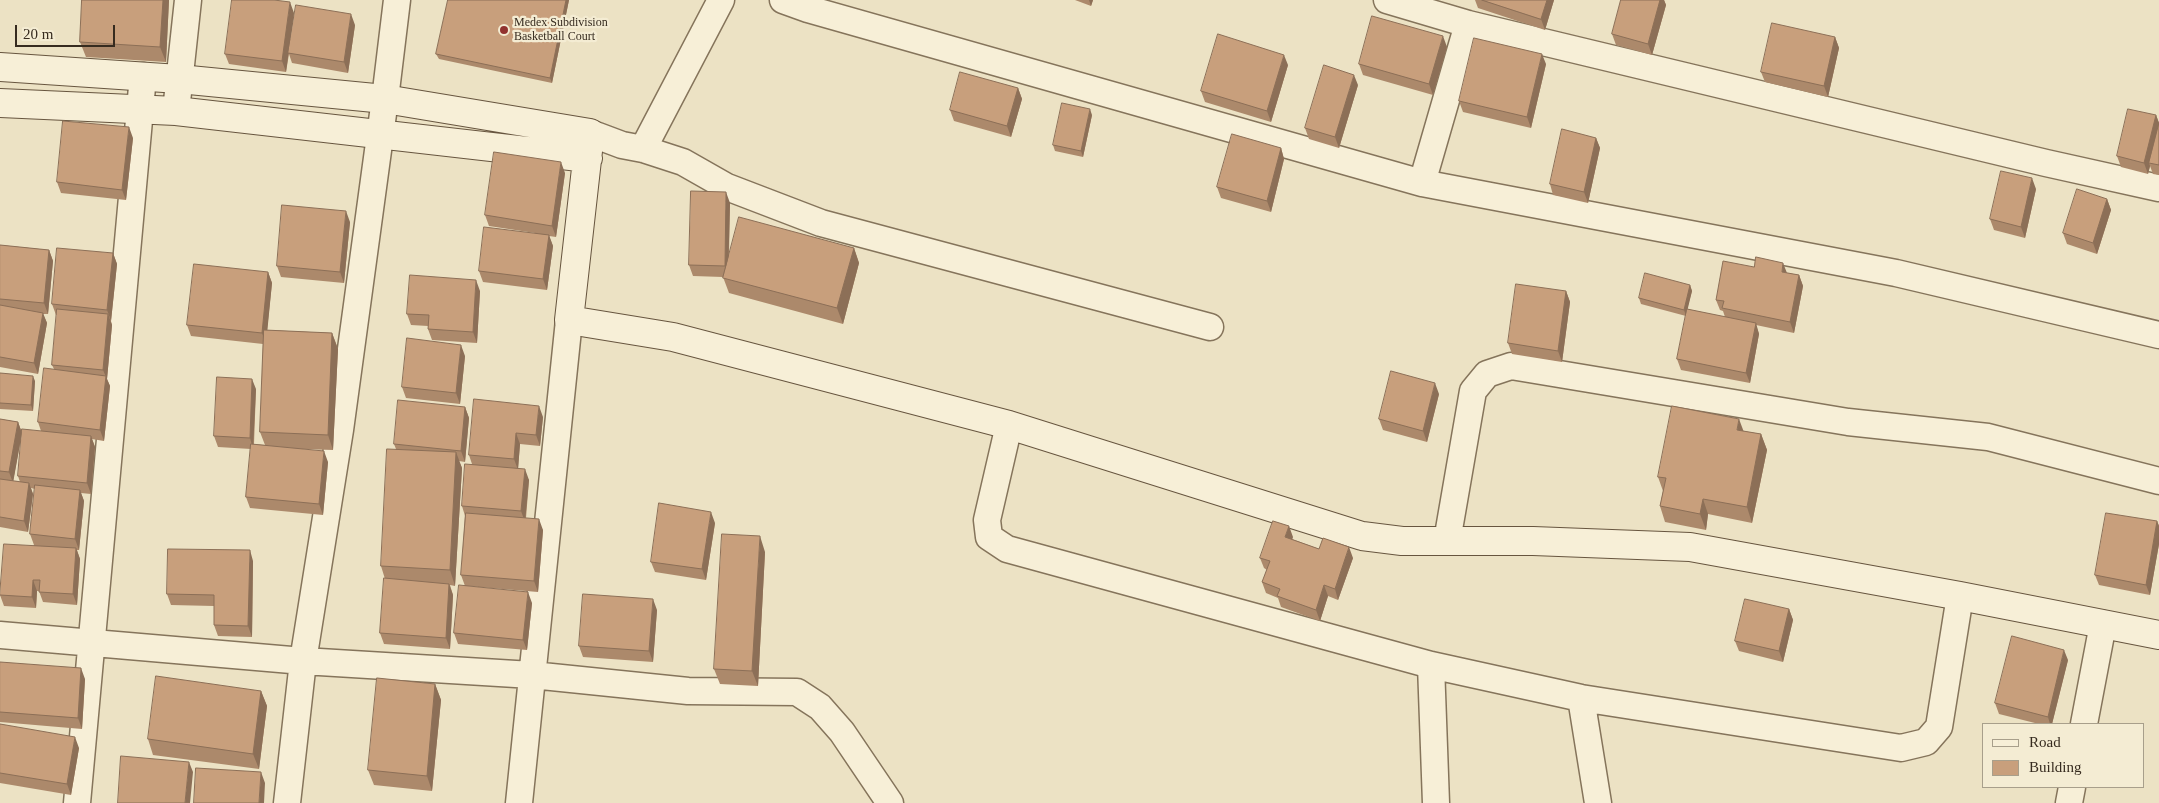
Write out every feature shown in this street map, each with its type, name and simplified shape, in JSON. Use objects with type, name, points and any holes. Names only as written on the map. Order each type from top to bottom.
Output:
[{"type":"street","points":[[176,111],[188,0]]},
{"type":"street","points":[[287,803],[303,661],[340,430],[397,0]]},
{"type":"street","points":[[632,147],[720,0]]},
{"type":"street","points":[[784,0],[827,14],[1422,183],[1896,273],[2159,335]]},
{"type":"street","points":[[1387,0],[1468,24],[2159,188]]},
{"type":"street","points":[[1422,183],[1468,24]]},
{"type":"street","points":[[0,67],[143,76],[385,99],[589,145]]},
{"type":"street","points":[[77,803],[143,76]]},
{"type":"street","points":[[0,103],[141,111],[176,111],[380,133],[632,147],[683,162],[727,187],[821,223],[1210,327]]},
{"type":"street","points":[[519,803],[589,145]]},
{"type":"street","points":[[569,320],[672,337],[1009,425],[1362,536],[1402,542],[1533,541],[1690,547],[1960,596],[2159,635]]},
{"type":"street","points":[[1447,541],[1473,391],[1487,374],[1511,366],[1848,422],[1988,436],[2159,481]]},
{"type":"street","points":[[1009,425],[987,520],[989,537],[1007,549],[1431,665],[1581,698],[1901,748],[1926,742],[1939,727],[1960,596]]},
{"type":"street","points":[[2084,723],[2103,624]]},
{"type":"street","points":[[0,635],[303,661],[532,675],[688,691],[797,692],[820,706],[842,732],[890,803]]},
{"type":"street","points":[[1431,665],[1436,803]]},
{"type":"street","points":[[1581,698],[1598,803]]},
{"type":"street","points":[[2069,803],[2072,788]]},
{"type":"building","points":[[82,0],[163,0],[160,47],[80,42]]},
{"type":"building","points":[[232,0],[290,2],[282,61],[225,54]]},
{"type":"building","name":"Medex Subdivision Basketball Court","points":[[448,0],[566,0],[550,78],[436,54]]},
{"type":"building","points":[[1482,0],[1547,0],[1541,19]]},
{"type":"building","points":[[1621,0],[1660,0],[1648,44],[1612,34]]},
{"type":"building","points":[[296,5],[351,14],[344,62],[288,53]]},
{"type":"building","points":[[1372,16],[1443,36],[1429,84],[1359,64]]},
{"type":"building","points":[[1772,23],[1835,37],[1824,86],[1761,72]]},
{"type":"building","points":[[1218,34],[1284,55],[1267,111],[1201,91]]},
{"type":"building","points":[[1474,38],[1542,54],[1527,117],[1459,101]]},
{"type":"building","points":[[1324,65],[1354,75],[1335,137],[1305,128]]},
{"type":"building","points":[[960,72],[1018,88],[1007,126],[950,110]]},
{"type":"building","points":[[1062,103],[1090,109],[1081,151],[1053,145]]},
{"type":"building","points":[[2128,109],[2156,115],[2144,163],[2117,156]]},
{"type":"building","points":[[63,121],[129,127],[122,190],[57,182]]},
{"type":"building","points":[[2159,123],[2159,165],[2149,163]]},
{"type":"building","points":[[1562,129],[1596,138],[1584,192],[1550,184]]},
{"type":"building","points":[[1232,134],[1281,148],[1267,201],[1217,187]]},
{"type":"building","points":[[494,152],[561,162],[552,226],[485,215]]},
{"type":"building","points":[[2001,171],[2032,178],[2021,227],[1990,219]]},
{"type":"building","points":[[2077,189],[2107,199],[2093,243],[2063,233]]},
{"type":"building","points":[[691,191],[726,192],[725,266],[689,265]]},
{"type":"building","points":[[282,205],[346,211],[340,272],[277,266]]},
{"type":"building","points":[[739,217],[854,248],[837,308],[723,278]]},
{"type":"building","points":[[484,227],[549,235],[543,279],[479,271]]},
{"type":"building","points":[[0,245],[49,250],[44,303],[0,299]]},
{"type":"building","points":[[57,248],[113,253],[107,310],[52,304]]},
{"type":"building","points":[[1756,257],[1783,263],[1782,272],[1799,275],[1790,322],[1722,308],[1724,301],[1716,300],[1723,261],[1754,267]]},
{"type":"building","points":[[194,264],[268,272],[262,333],[187,325]]},
{"type":"building","points":[[1645,273],[1690,285],[1684,310],[1639,298]]},
{"type":"building","points":[[410,275],[476,280],[473,332],[428,329],[429,315],[407,314]]},
{"type":"building","points":[[1516,284],[1566,291],[1558,351],[1508,343]]},
{"type":"building","points":[[0,305],[43,313],[34,363],[0,357]]},
{"type":"building","points":[[57,309],[108,314],[103,370],[52,365]]},
{"type":"building","points":[[1687,309],[1756,323],[1746,373],[1677,359]]},
{"type":"building","points":[[264,330],[332,333],[328,435],[260,432]]},
{"type":"building","points":[[407,338],[461,345],[456,393],[402,387]]},
{"type":"building","points":[[44,368],[106,376],[100,430],[38,422]]},
{"type":"building","points":[[1391,371],[1435,383],[1423,431],[1379,419]]},
{"type":"building","points":[[0,373],[33,376],[31,405],[0,403]]},
{"type":"building","points":[[217,377],[252,379],[250,438],[214,436]]},
{"type":"building","points":[[474,399],[539,406],[536,435],[516,433],[514,459],[469,455]]},
{"type":"building","points":[[398,400],[465,407],[461,451],[394,444]]},
{"type":"building","points":[[1672,406],[1739,419],[1737,430],[1761,434],[1747,507],[1703,499],[1700,514],[1660,506],[1666,478],[1658,477]]},
{"type":"building","points":[[0,419],[18,422],[9,472],[0,471]]},
{"type":"building","points":[[22,429],[91,436],[87,483],[18,476]]},
{"type":"building","points":[[251,444],[324,451],[319,504],[246,497]]},
{"type":"building","points":[[387,449],[456,452],[450,570],[381,566]]},
{"type":"building","points":[[465,464],[525,469],[521,511],[462,506]]},
{"type":"building","points":[[0,479],[29,483],[24,521],[0,517]]},
{"type":"building","points":[[35,485],[80,490],[75,539],[30,534]]},
{"type":"building","points":[[659,503],[711,512],[702,569],[651,562]]},
{"type":"building","points":[[466,513],[539,519],[534,581],[461,575]]},
{"type":"building","points":[[2106,513],[2157,521],[2146,585],[2095,575]]},
{"type":"building","points":[[1273,521],[1289,526],[1285,537],[1319,549],[1323,538],[1349,547],[1335,589],[1324,585],[1316,610],[1277,596],[1280,589],[1262,582],[1270,561],[1260,558]]},
{"type":"building","points":[[722,534],[760,536],[752,671],[714,669]]},
{"type":"building","points":[[4,544],[76,548],[73,594],[39,592],[40,580],[33,580],[32,597],[0,595]]},
{"type":"building","points":[[168,549],[250,550],[248,626],[214,625],[214,595],[167,594]]},
{"type":"building","points":[[384,578],[449,584],[446,638],[380,633]]},
{"type":"building","points":[[459,585],[528,592],[523,640],[454,633]]},
{"type":"building","points":[[583,594],[653,599],[649,651],[579,646]]},
{"type":"building","points":[[1745,599],[1789,609],[1779,651],[1735,641]]},
{"type":"building","points":[[2012,636],[2064,650],[2048,717],[1995,703]]},
{"type":"building","points":[[0,662],[81,668],[78,718],[0,712]]},
{"type":"building","points":[[156,676],[261,691],[253,754],[148,739]]},
{"type":"building","points":[[377,678],[435,684],[427,776],[368,770]]},
{"type":"building","points":[[0,724],[75,737],[67,784],[0,773]]},
{"type":"building","points":[[121,756],[189,762],[185,803],[118,803]]},
{"type":"building","points":[[196,768],[261,772],[259,803],[194,803]]},
{"type":"place","name":"Medex Subdivision Basketball Court","points":[[504,30]]}]
